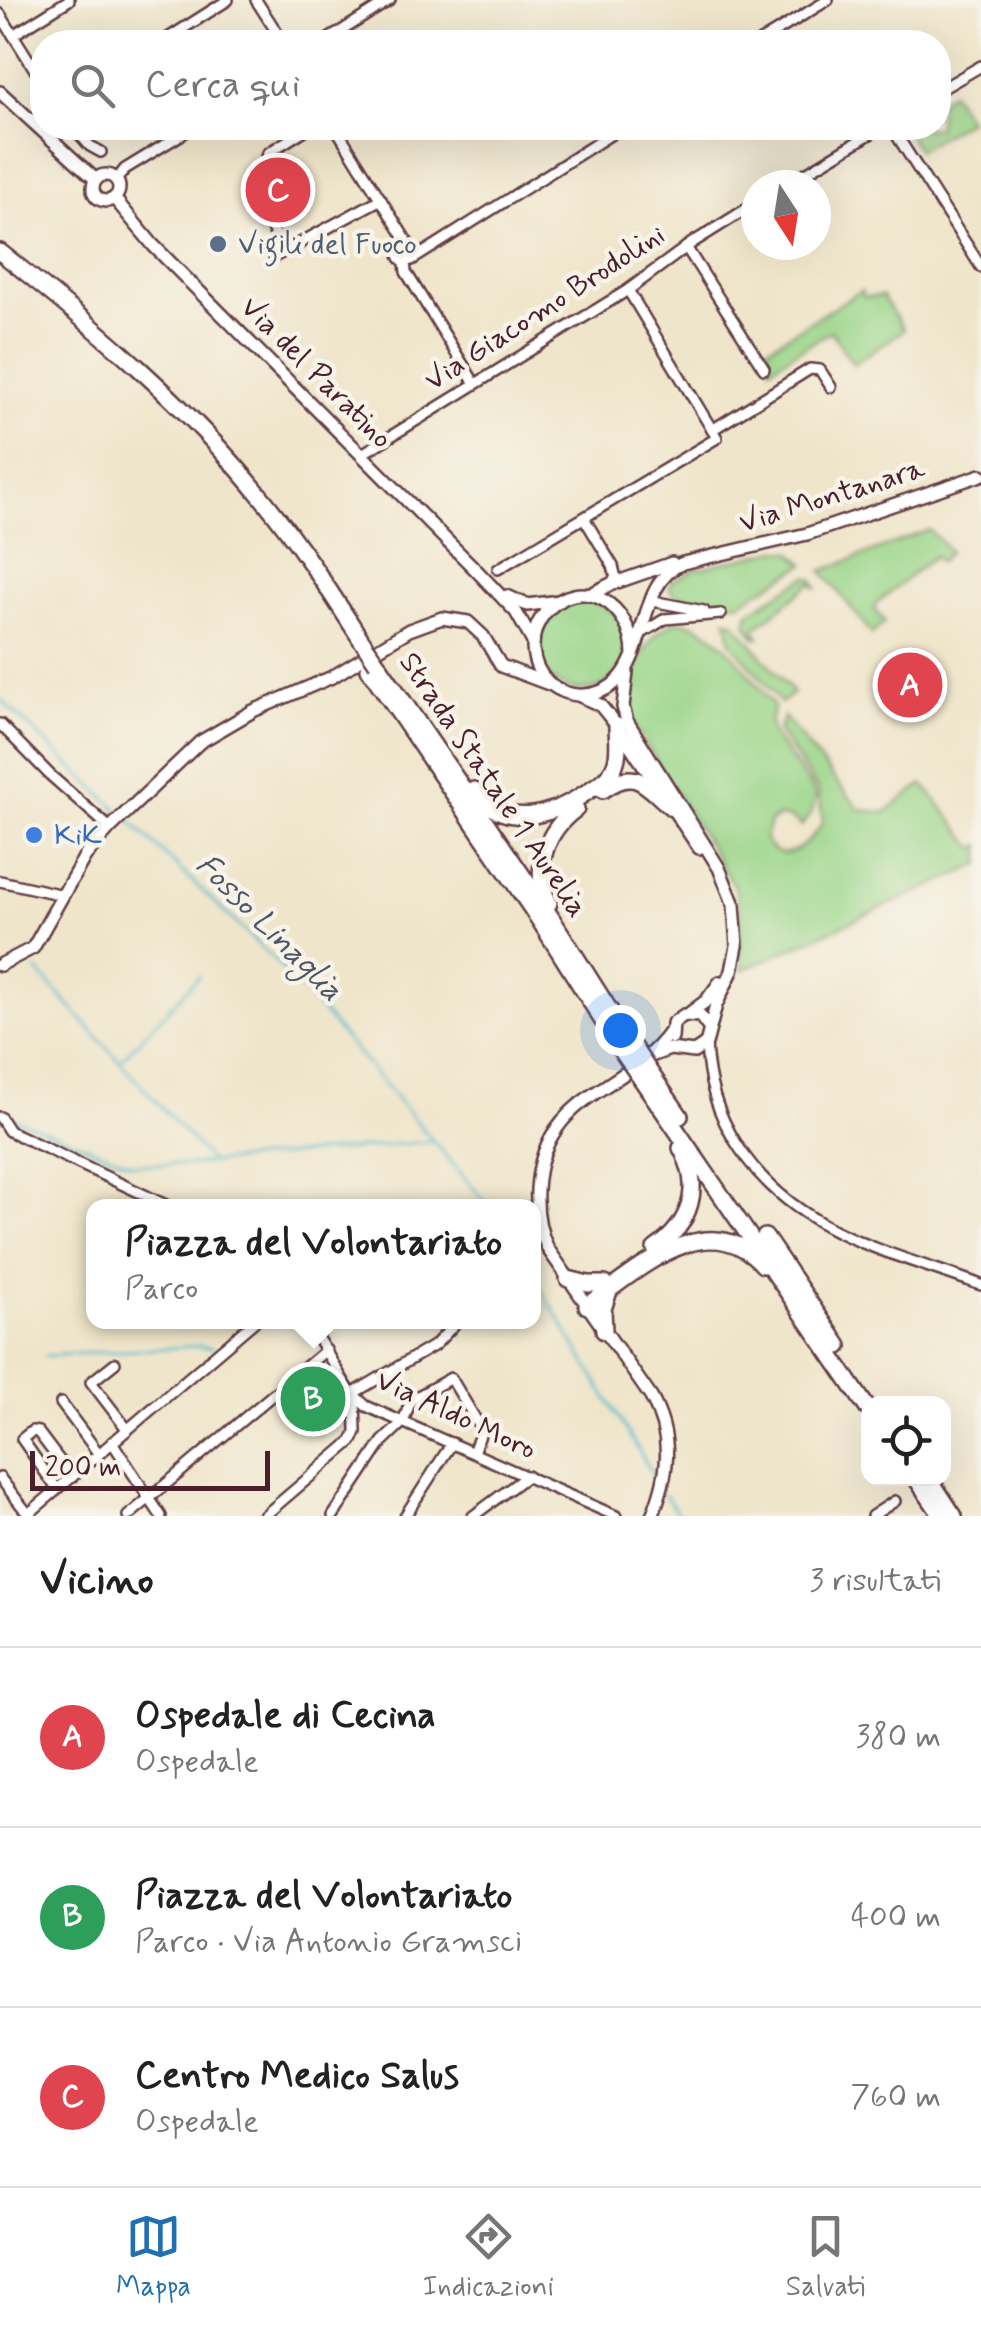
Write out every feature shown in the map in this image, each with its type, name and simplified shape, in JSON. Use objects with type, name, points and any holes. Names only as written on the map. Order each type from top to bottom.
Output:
[{"type":"highway","name":"Strada Statale 1 Aurelia","points":[[0,252],[126,355],[222,450],[311,562],[356,641]]},
{"type":"highway","name":"Strada Statale 1 Aurelia","points":[[0,264],[118,361],[214,457],[302,566],[373,666],[626,1047],[871,1396]]},
{"type":"highway","name":"Strada Statale 1 Aurelia","points":[[373,666],[444,760],[550,916],[626,1047]]},
{"type":"highway","points":[[444,760],[456,765],[490,806],[512,814],[538,816],[564,807],[608,776],[618,750],[617,726]]},
{"type":"highway","points":[[550,916],[551,905],[542,882],[542,859],[550,837],[564,818],[625,778],[644,782],[672,808]]},
{"type":"highway","name":"Strada Statale 1 Aurelia","points":[[647,1077],[677,1130],[861,1398]]},
{"type":"highway","points":[[584,1303],[664,1243],[687,1215],[693,1183],[677,1130]]},
{"type":"highway","points":[[568,1279],[607,1287],[671,1248],[708,1239],[747,1250],[779,1288],[789,1290]]},
{"type":"highway","points":[[604,1331],[607,1287]]},
{"type":"highway","points":[[921,1486],[942,1516]]},
{"type":"highway","points":[[934,1486],[954,1516]]},
{"type":"main road","points":[[0,92],[30,120]]},
{"type":"main road","points":[[52,140],[96,180]]},
{"type":"main road","points":[[106,175],[116,180],[119,189],[114,198],[97,198],[93,189],[96,180],[106,175]]},
{"type":"main road","name":"Via del Paratino","points":[[114,198],[153,245],[485,580]]},
{"type":"main road","name":"Via Montanara","points":[[589,596],[674,562],[808,534],[981,475]]},
{"type":"main road","points":[[644,1058],[680,1049],[694,1052],[706,1044],[736,958],[734,906],[718,868],[628,721],[623,690],[658,582],[668,570],[696,560]]},
{"type":"main road","points":[[485,580],[518,603],[533,605],[589,596],[617,608],[628,621],[633,654]]},
{"type":"main road","points":[[485,580],[516,612],[533,642]]},
{"type":"main road","points":[[560,601],[546,611],[533,642],[534,658],[549,683],[561,691]]},
{"type":"main road","points":[[0,965],[33,948],[80,862],[112,825],[200,742],[224,726],[320,684],[432,620],[450,618],[472,625],[508,671],[600,705],[719,882],[731,918],[730,951],[721,982],[706,1001],[676,1020],[644,1058],[570,1112],[555,1131],[543,1157],[538,1199]]},
{"type":"main road","points":[[508,671],[526,667],[534,658]]},
{"type":"main road","points":[[580,696],[599,693],[615,684],[627,670]]},
{"type":"main road","points":[[690,1014],[704,1019],[709,1028]]},
{"type":"main road","points":[[671,1030],[672,1040],[680,1049]]},
{"type":"main road","points":[[541,1231],[568,1279],[658,1409],[668,1448],[666,1478],[654,1511]]},
{"type":"street","points":[[13,35],[69,0]]},
{"type":"street","points":[[181,30],[228,0]]},
{"type":"street","points":[[256,0],[275,30]]},
{"type":"street","points":[[343,30],[390,0]]},
{"type":"street","points":[[776,30],[812,4],[828,0]]},
{"type":"street","points":[[0,14],[30,62]]},
{"type":"street","points":[[951,84],[981,66]]},
{"type":"street","points":[[85,140],[101,152]]},
{"type":"street","points":[[116,180],[125,169],[172,140]]},
{"type":"street","points":[[286,250],[257,204],[268,153],[289,140]]},
{"type":"street","points":[[344,140],[410,254],[406,272],[475,384]]},
{"type":"street","points":[[410,254],[601,140]]},
{"type":"street","points":[[811,170],[860,140]]},
{"type":"street","points":[[900,140],[981,267]]},
{"type":"street","points":[[274,256],[381,199]]},
{"type":"street","name":"Via Giacomo Brodolini","points":[[362,454],[628,290],[741,212]]},
{"type":"street","points":[[686,247],[764,370]]},
{"type":"street","points":[[628,290],[715,434]]},
{"type":"street","points":[[498,569],[584,518],[810,369],[820,370],[832,386]]},
{"type":"street","points":[[584,518],[614,566],[616,578],[610,585]]},
{"type":"street","points":[[614,566],[626,573],[641,574]]},
{"type":"street","points":[[638,635],[664,619],[721,614],[652,601]]},
{"type":"street","points":[[0,724],[50,775],[112,825]]},
{"type":"street","points":[[0,881],[63,895]]},
{"type":"street","points":[[706,1044],[719,1114],[745,1156],[776,1194],[825,1226],[981,1285]]},
{"type":"street","points":[[0,1121],[18,1136],[153,1199]]},
{"type":"street","points":[[0,1478],[27,1515],[246,1329]]},
{"type":"street","name":"Via Aldo Moro","points":[[312,1329],[354,1396],[403,1422],[616,1516]]},
{"type":"street","points":[[264,1516],[352,1441],[356,1432],[354,1396],[435,1345],[450,1329]]},
{"type":"street","points":[[128,1516],[326,1350]]},
{"type":"street","points":[[116,1363],[91,1382],[128,1430]]},
{"type":"street","points":[[333,1516],[383,1440],[403,1422],[412,1400],[450,1378],[482,1430],[473,1452]]},
{"type":"street","points":[[62,1403],[99,1454]]},
{"type":"street","points":[[58,1489],[22,1439],[32,1431],[38,1432],[72,1477]]},
{"type":"street","points":[[112,1442],[161,1516]]},
{"type":"street","points":[[406,1516],[452,1443]]},
{"type":"street","points":[[473,1516],[527,1476]]},
{"type":"street","points":[[872,1516],[894,1501]]},
{"type":"green space","points":[[951,92],[968,120],[951,130]]},
{"type":"green space","points":[[912,140],[935,140],[918,150]]},
{"type":"green space","points":[[861,291],[864,297],[882,296],[904,330],[853,364],[831,331],[771,367],[762,351]]},
{"type":"green space","points":[[929,530],[950,551],[940,562],[934,556],[876,604],[874,609],[885,622],[872,634],[822,571]]},
{"type":"green space","points":[[778,550],[791,552],[805,564],[739,603],[678,597],[669,588],[672,581],[695,569]]},
{"type":"green space","points":[[806,577],[813,579],[818,589],[811,583],[754,629],[759,637],[755,637],[746,624],[749,612]]},
{"type":"green space","points":[[582,600],[614,613],[627,645],[614,677],[582,690],[550,677],[537,645],[550,613]]},
{"type":"green space","points":[[727,620],[734,622],[793,693],[781,703],[731,642]]},
{"type":"green space","points":[[679,621],[708,632],[744,667],[774,706],[770,722],[773,735],[816,797],[811,814],[801,826],[786,817],[770,822],[765,839],[771,848],[779,853],[795,850],[823,822],[818,790],[778,731],[784,717],[859,809],[884,813],[923,784],[975,848],[981,845],[981,864],[742,970],[740,911],[735,888],[631,720],[630,692],[639,661],[655,636]]},
{"type":"green space","points":[[318,1363],[342,1395],[346,1413],[318,1435],[318,1424],[296,1400],[272,1399]]},
{"type":"waterway","name":"Fosso Linaglia","points":[[0,699],[119,811]]},
{"type":"waterway","name":"Fosso Linaglia","points":[[129,820],[292,977],[483,1199]]},
{"type":"waterway","points":[[37,970],[210,1161]]},
{"type":"waterway","points":[[121,1060],[199,976]]},
{"type":"waterway","points":[[6,1115],[133,1164],[188,1165],[433,1141]]},
{"type":"waterway","name":"Fosso Linaglia","points":[[541,1289],[659,1484]]},
{"type":"waterway","points":[[45,1356],[213,1348]]},
{"type":"waterway","name":"Fosso Linaglia","points":[[665,1495],[679,1516]]},
{"type":"place","name":"Centro Medico Salus","points":[[278,190]]},
{"type":"place","name":"Vigili del Fuoco","points":[[218,244]]},
{"type":"place","name":"Ospedale di Cecina","points":[[910,685]]},
{"type":"place","name":"KiK","points":[[34,835]]},
{"type":"place","name":"Piazza del Volontariato","points":[[313,1399]]}]
